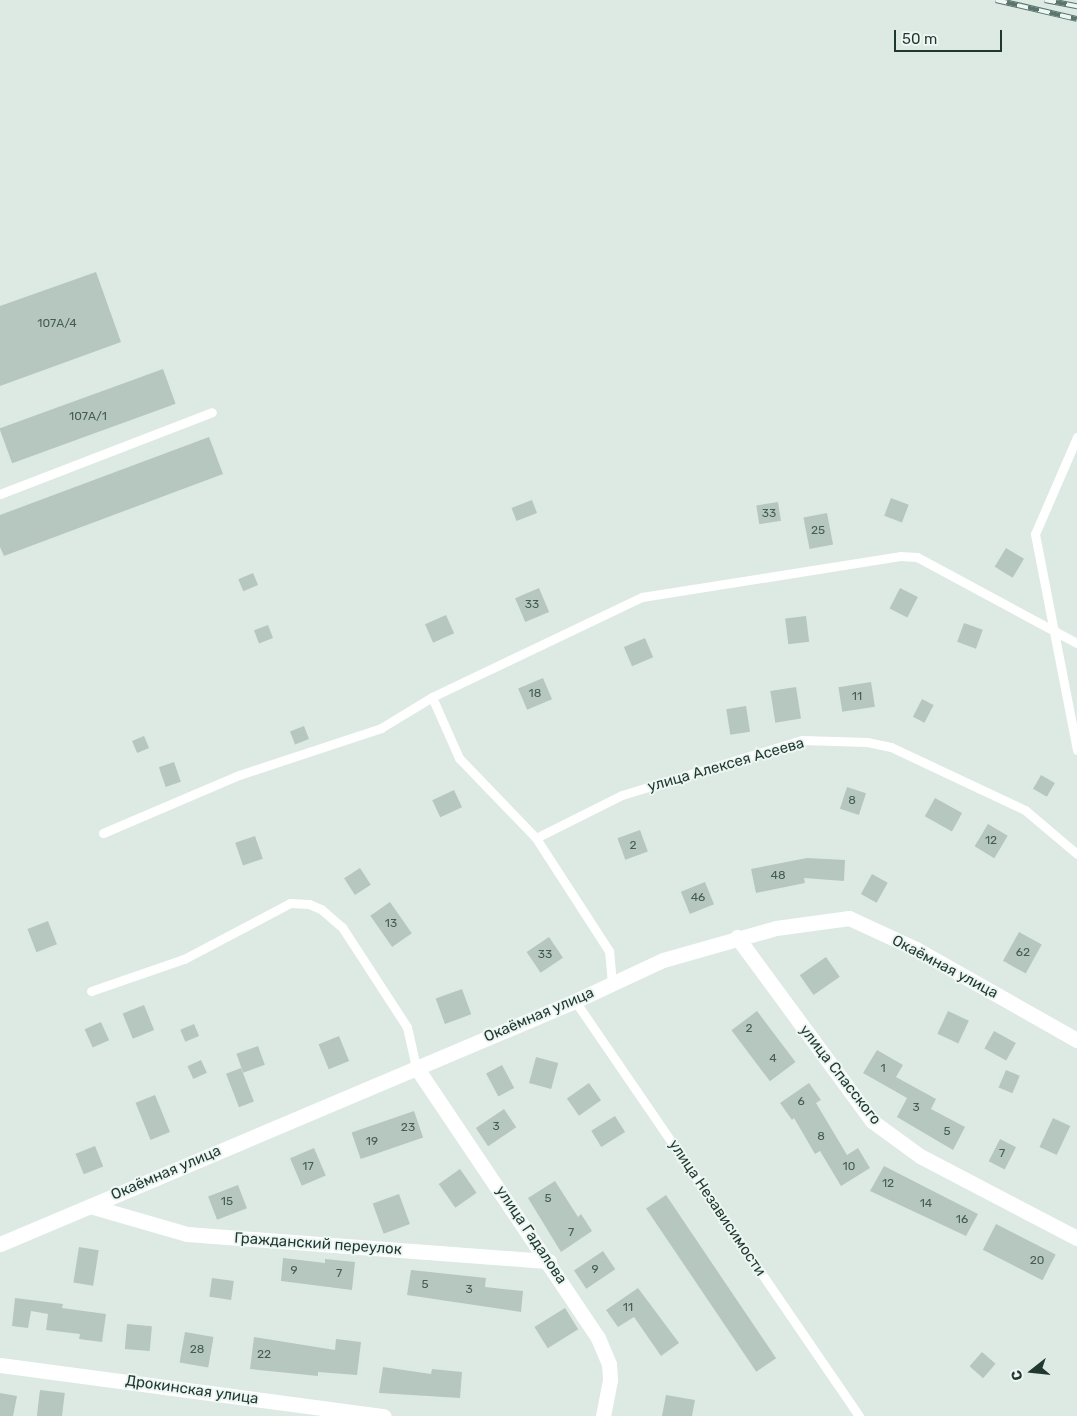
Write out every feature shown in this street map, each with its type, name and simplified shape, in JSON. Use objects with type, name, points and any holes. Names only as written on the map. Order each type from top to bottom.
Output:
[{"type":"street","name":"Окаёмная улица","points":[[0,1244],[574,1001],[663,960],[737,937],[849,918],[916,949],[1077,1039]]},
{"type":"street","name":"улица Спасского","points":[[737,937],[872,1120],[920,1156],[1077,1238]]},
{"type":"street","name":"улица Гадалова","points":[[416,1067],[549,1261],[598,1338],[609,1364],[610,1380],[603,1416]]},
{"type":"street","name":"Гражданский переулок","points":[[90,1206],[186,1234],[549,1261]]},
{"type":"street","name":"Дрокинская улица","points":[[0,1364],[384,1416]]},
{"type":"lane","points":[[0,494],[212,412]]},
{"type":"lane","points":[[1077,437],[1073,453],[1035,534],[1057,633],[1077,750]]},
{"type":"lane","points":[[103,832],[239,775],[381,728],[432,697],[642,597],[900,556],[916,557],[1077,643]]},
{"type":"lane","points":[[432,697],[459,758],[536,838],[609,951],[612,984]]},
{"type":"lane","name":"улица Алексея Асеева","points":[[536,838],[622,795],[802,740],[867,742],[891,746],[1025,810],[1077,854]]},
{"type":"lane","points":[[91,991],[184,959],[266,913],[290,903],[309,904],[321,909],[342,927],[407,1027],[416,1067]]},
{"type":"lane","name":"улица Независимости","points":[[574,1001],[859,1416]]},
{"type":"building","points":[[96,272],[121,342],[0,386],[0,306]]},
{"type":"building","points":[[163,369],[176,404],[12,463],[0,428]]},
{"type":"building","points":[[209,437],[223,474],[4,556],[0,547],[0,515]]},
{"type":"building","points":[[891,498],[909,505],[902,523],[884,516]]},
{"type":"building","points":[[532,500],[537,513],[516,521],[511,508]]},
{"type":"building","points":[[778,502],[781,521],[759,524],[756,505]]},
{"type":"building","points":[[827,513],[833,544],[810,549],[803,518]]},
{"type":"building","points":[[1006,548],[1024,559],[1013,578],[995,567]]},
{"type":"building","points":[[253,573],[258,585],[243,591],[238,579]]},
{"type":"building","points":[[539,588],[549,612],[525,622],[515,598]]},
{"type":"building","points":[[900,588],[918,597],[907,618],[890,608]]},
{"type":"building","points":[[446,615],[454,633],[433,643],[425,624]]},
{"type":"building","points":[[806,616],[809,642],[788,644],[785,619]]},
{"type":"building","points":[[964,623],[983,630],[976,649],[957,642]]},
{"type":"building","points":[[268,625],[273,638],[259,643],[254,630]]},
{"type":"building","points":[[645,638],[653,657],[632,666],[624,647]]},
{"type":"building","points":[[543,678],[552,699],[527,710],[518,689]]},
{"type":"building","points":[[871,682],[875,707],[842,712],[838,687]]},
{"type":"building","points":[[796,687],[801,719],[775,723],[770,691]]},
{"type":"building","points":[[922,699],[934,705],[925,723],[913,717]]},
{"type":"building","points":[[746,706],[750,732],[730,735],[726,709]]},
{"type":"building","points":[[304,726],[309,739],[295,744],[290,731]]},
{"type":"building","points":[[144,736],[149,748],[137,753],[132,741]]},
{"type":"building","points":[[174,762],[181,782],[166,787],[159,767]]},
{"type":"building","points":[[1041,775],[1055,783],[1047,797],[1033,789]]},
{"type":"building","points":[[847,787],[866,793],[859,815],[840,809]]},
{"type":"building","points":[[454,790],[462,807],[440,817],[432,800]]},
{"type":"building","points":[[935,798],[962,813],[952,831],[925,816]]},
{"type":"building","points":[[988,824],[1008,836],[994,858],[975,846]]},
{"type":"building","points":[[640,830],[648,852],[625,860],[617,838]]},
{"type":"building","points":[[255,836],[263,859],[243,866],[235,843]]},
{"type":"building","points":[[807,858],[845,860],[844,881],[804,878],[805,883],[756,893],[751,869]]},
{"type":"building","points":[[360,868],[371,885],[355,895],[344,878]]},
{"type":"building","points":[[872,874],[888,883],[877,903],[861,894]]},
{"type":"building","points":[[705,882],[714,904],[690,914],[681,892]]},
{"type":"building","points":[[390,902],[412,933],[392,947],[370,916]]},
{"type":"building","points":[[48,921],[57,944],[36,952],[27,929]]},
{"type":"building","points":[[1019,932],[1042,945],[1026,973],[1003,961]]},
{"type":"building","points":[[549,937],[563,958],[541,973],[527,952]]},
{"type":"building","points":[[826,957],[840,977],[814,995],[800,975]]},
{"type":"building","points":[[462,989],[471,1014],[445,1024],[436,999]]},
{"type":"building","points":[[144,1005],[154,1030],[133,1039],[123,1014]]},
{"type":"building","points":[[757,1011],[796,1062],[770,1081],[731,1030]]},
{"type":"building","points":[[948,1011],[969,1021],[958,1043],[937,1034]]},
{"type":"building","points":[[101,1022],[109,1040],[93,1048],[85,1029]]},
{"type":"building","points":[[194,1024],[199,1036],[185,1042],[180,1030]]},
{"type":"building","points":[[994,1031],[1016,1043],[1006,1061],[984,1048]]},
{"type":"building","points":[[339,1036],[349,1061],[329,1069],[319,1044]]},
{"type":"building","points":[[258,1046],[265,1065],[243,1073],[236,1054]]},
{"type":"building","points":[[877,1050],[903,1065],[896,1077],[936,1099],[931,1109],[965,1127],[953,1150],[897,1117],[907,1098],[863,1073]]},
{"type":"building","points":[[536,1057],[558,1063],[551,1089],[529,1083]]},
{"type":"building","points":[[201,1060],[207,1073],[193,1079],[187,1066]]},
{"type":"building","points":[[502,1065],[514,1088],[498,1096],[486,1073]]},
{"type":"building","points":[[241,1068],[254,1102],[239,1107],[226,1074]]},
{"type":"building","points":[[1006,1070],[1020,1076],[1012,1093],[999,1087]]},
{"type":"building","points":[[589,1083],[601,1100],[579,1116],[567,1098]]},
{"type":"building","points":[[809,1083],[821,1100],[816,1103],[847,1155],[858,1148],[870,1168],[841,1186],[820,1151],[815,1154],[794,1118],[792,1120],[780,1103]]},
{"type":"building","points":[[155,1095],[170,1132],[151,1140],[136,1103]]},
{"type":"building","points":[[504,1109],[516,1127],[488,1146],[476,1128]]},
{"type":"building","points":[[414,1111],[423,1137],[361,1159],[352,1132]]},
{"type":"building","points":[[615,1116],[625,1132],[601,1147],[591,1131]]},
{"type":"building","points":[[1053,1118],[1070,1126],[1057,1155],[1039,1147]]},
{"type":"building","points":[[1000,1139],[1016,1147],[1005,1169],[989,1161]]},
{"type":"building","points":[[95,1146],[103,1166],[84,1174],[76,1154]]},
{"type":"building","points":[[314,1148],[326,1176],[302,1186],[290,1158]]},
{"type":"building","points":[[884,1166],[978,1214],[966,1236],[870,1191]]},
{"type":"building","points":[[460,1169],[477,1193],[455,1208],[439,1184]]},
{"type":"building","points":[[555,1181],[578,1217],[581,1214],[592,1231],[561,1252],[528,1198]]},
{"type":"building","points":[[238,1185],[247,1208],[217,1220],[208,1196]]},
{"type":"building","points":[[399,1194],[410,1224],[384,1234],[373,1204]]},
{"type":"building","points":[[666,1195],[776,1358],[756,1372],[646,1208]]},
{"type":"building","points":[[996,1224],[1056,1254],[1043,1280],[983,1250]]},
{"type":"building","points":[[79,1247],[99,1250],[93,1286],[73,1283]]},
{"type":"building","points":[[603,1251],[615,1269],[586,1289],[574,1271]]},
{"type":"building","points":[[283,1258],[325,1263],[325,1259],[355,1262],[352,1290],[281,1281]]},
{"type":"building","points":[[411,1270],[486,1278],[485,1287],[523,1291],[521,1312],[407,1295]]},
{"type":"building","points":[[212,1278],[234,1281],[231,1300],[209,1297]]},
{"type":"building","points":[[638,1288],[679,1343],[661,1356],[634,1317],[618,1327],[606,1310]]},
{"type":"building","points":[[15,1298],[63,1304],[62,1308],[106,1314],[102,1342],[79,1339],[80,1334],[46,1330],[48,1314],[31,1311],[28,1328],[12,1326]]},
{"type":"building","points":[[565,1308],[578,1329],[548,1348],[534,1327]]},
{"type":"building","points":[[127,1324],[152,1326],[150,1351],[125,1349]]},
{"type":"building","points":[[185,1332],[214,1337],[208,1368],[180,1363]]},
{"type":"building","points":[[254,1337],[335,1350],[336,1339],[361,1342],[357,1375],[318,1372],[318,1376],[250,1369]]},
{"type":"building","points":[[982,1352],[996,1364],[983,1378],[970,1366]]},
{"type":"building","points":[[383,1367],[431,1374],[432,1369],[462,1372],[460,1398],[379,1393]]},
{"type":"building","points":[[40,1390],[65,1393],[62,1416],[37,1416]]},
{"type":"building","points":[[0,1393],[17,1396],[13,1416],[0,1416]]},
{"type":"building","points":[[666,1395],[695,1400],[692,1416],[662,1416]]},
{"type":"railway","points":[[996,0],[1077,19]]},
{"type":"railway","points":[[1045,0],[1077,6]]}]
